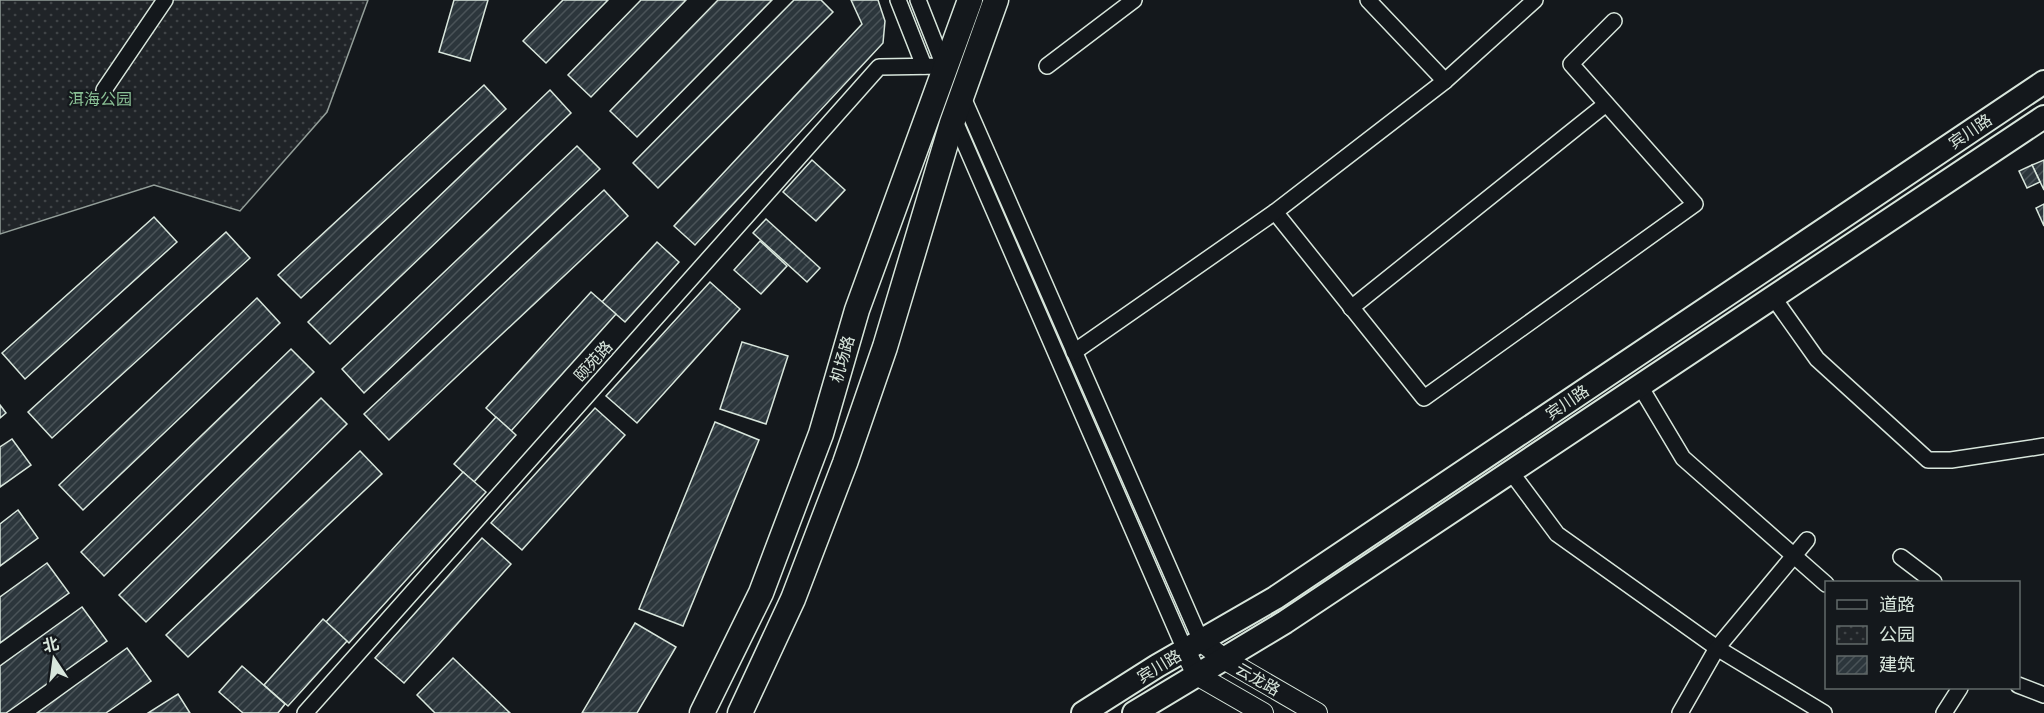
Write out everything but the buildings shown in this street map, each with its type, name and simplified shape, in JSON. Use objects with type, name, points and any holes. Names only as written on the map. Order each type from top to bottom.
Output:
[{"type":"main road","name":"机场路","points":[[702,713],[765,583],[821,434],[857,310],[934,66],[970,0]]},
{"type":"main road","points":[[740,713],[793,599],[845,463],[885,347],[954,119],[996,0]]},
{"type":"main road","name":"宾川路","points":[[1083,713],[1193,645],[1275,598],[2044,82]]},
{"type":"main road","name":"宾川路","points":[[1134,713],[1285,622],[2044,117]]},
{"type":"street","points":[[104,90],[165,0]]},
{"type":"street","points":[[898,0],[934,66]]},
{"type":"street","points":[[918,0],[934,66]]},
{"type":"street","points":[[1047,66],[1134,0]]},
{"type":"street","points":[[1368,0],[1445,81]]},
{"type":"street","points":[[1074,352],[1275,212],[1445,81],[1535,0]]},
{"type":"street","points":[[1275,212],[1424,398],[1695,204],[1571,64],[1614,21]]},
{"type":"street","name":"颐苑路","points":[[305,713],[879,68],[934,66]]},
{"type":"street","points":[[962,95],[1074,352],[1193,645],[1197,675]]},
{"type":"street","points":[[1351,308],[1606,104]]},
{"type":"street","points":[[954,119],[1193,645]]},
{"type":"street","points":[[1773,297],[1817,359],[1928,460],[1951,460],[2044,446]]},
{"type":"street","points":[[1640,386],[1683,458],[1825,582]]},
{"type":"street","points":[[1511,472],[1557,534],[1806,709],[1824,713]]},
{"type":"street","points":[[1680,713],[1718,648],[1807,540]]},
{"type":"street","points":[[1901,556],[1934,581]]},
{"type":"street","name":"云龙路","points":[[1193,645],[1224,659],[1317,713]]},
{"type":"street","name":"云龙路","points":[[1197,675],[1263,713]]},
{"type":"street","points":[[2020,685],[2044,695]]},
{"type":"street","points":[[1944,713],[1959,689]]},
{"type":"green space","name":"洱海公园","points":[[0,0],[368,0],[327,112],[240,211],[154,185],[0,234]]}]
